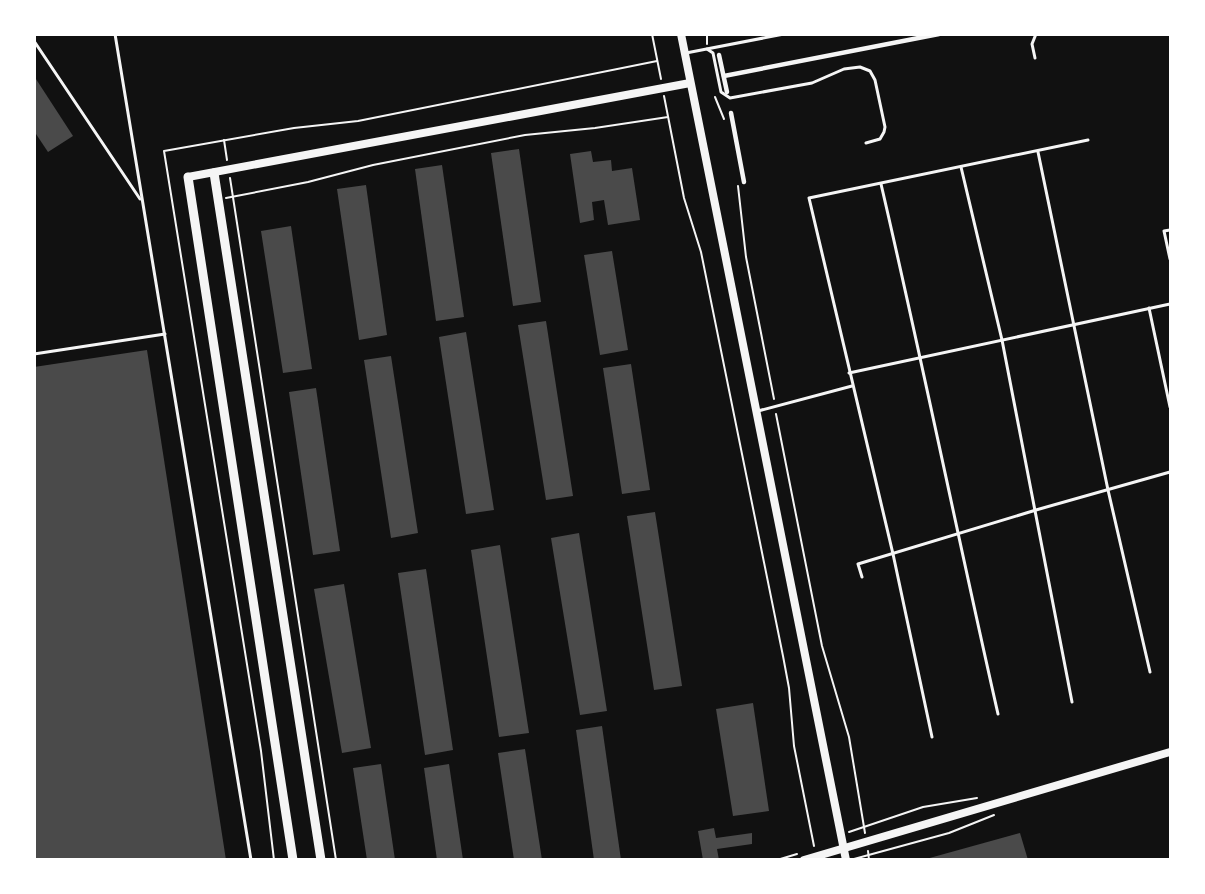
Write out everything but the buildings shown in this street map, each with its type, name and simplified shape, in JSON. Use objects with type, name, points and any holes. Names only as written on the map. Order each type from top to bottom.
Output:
[{"type":"main road","points":[[214,172],[321,860]]},
{"type":"main road","points":[[188,177],[293,860]]},
{"type":"main road","points":[[805,855],[819,855],[1170,752]]},
{"type":"street","points":[[681,34],[846,860]]},
{"type":"street","points":[[724,76],[939,34]]},
{"type":"street","points":[[719,55],[727,92]]},
{"type":"street","points":[[188,177],[690,83]]},
{"type":"street","points":[[730,112],[729,122],[744,182]]},
{"type":"lane","points":[[115,34],[251,860]]},
{"type":"lane","points":[[684,53],[784,34]]},
{"type":"lane","points":[[1035,58],[1032,44],[1036,34]]},
{"type":"lane","points":[[34,41],[142,203]]},
{"type":"lane","points":[[706,49],[712,53],[721,92],[730,98],[816,82],[849,67],[860,67],[870,71],[875,80],[885,127],[880,139],[866,143]]},
{"type":"lane","points":[[932,737],[893,554],[809,198],[1088,140]]},
{"type":"lane","points":[[1038,151],[1108,490],[1150,672]]},
{"type":"lane","points":[[961,167],[1002,340],[1072,702]]},
{"type":"lane","points":[[881,184],[998,714]]},
{"type":"lane","points":[[1170,230],[1164,231],[1170,259]]},
{"type":"lane","points":[[849,373],[1170,304]]},
{"type":"lane","points":[[1149,308],[1170,407]]},
{"type":"lane","points":[[34,354],[165,334]]},
{"type":"lane","points":[[756,411],[852,386]]},
{"type":"lane","points":[[862,577],[858,564],[1170,472]]},
{"type":"path","points":[[652,34],[656,52]]},
{"type":"path","points":[[706,34],[706,49]]},
{"type":"path","points":[[274,860],[259,740],[164,151],[294,128],[358,121],[657,62]]},
{"type":"path","points":[[714,91],[719,109],[729,122]]},
{"type":"path","points":[[250,193],[308,183],[373,165],[525,135],[669,119],[684,198],[704,263],[789,688],[794,746],[809,826],[819,855]]},
{"type":"path","points":[[737,182],[746,257],[822,646],[849,737],[862,811]]},
{"type":"path","points":[[233,200],[336,860]]},
{"type":"path","points":[[879,821],[923,807],[985,797]]},
{"type":"path","points":[[851,860],[950,833],[997,814]]},
{"type":"path","points":[[777,860],[805,855]]}]
